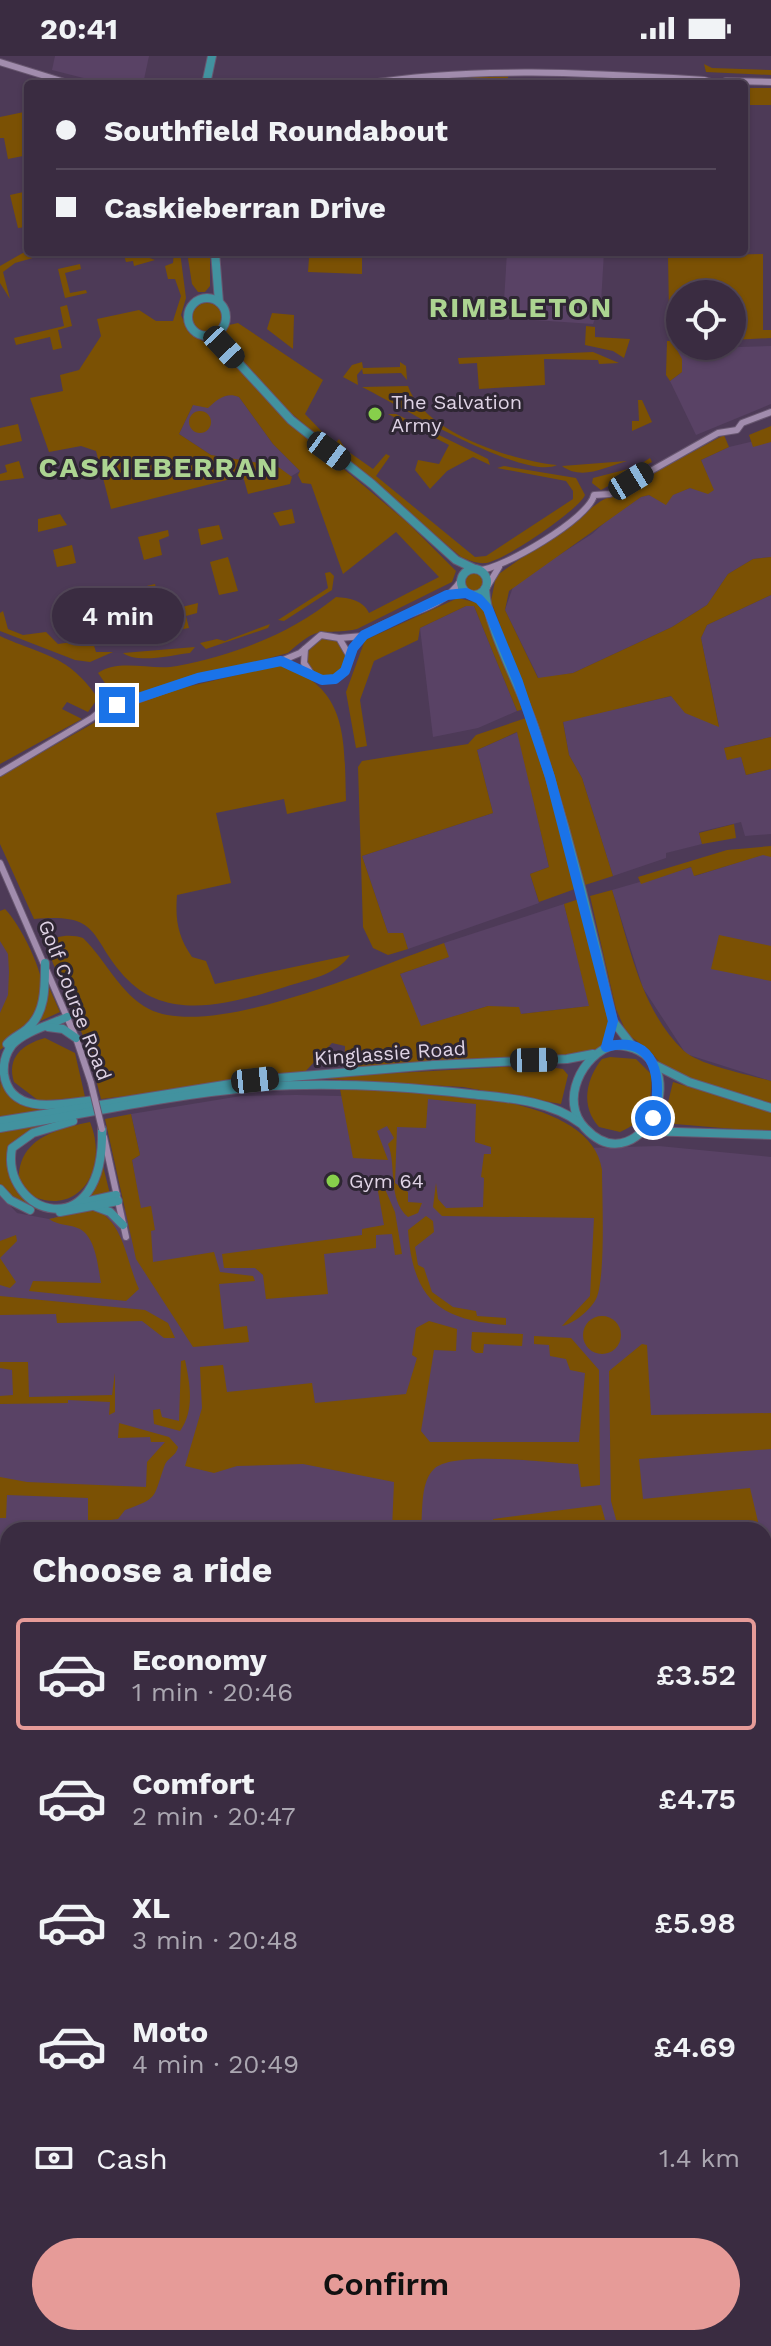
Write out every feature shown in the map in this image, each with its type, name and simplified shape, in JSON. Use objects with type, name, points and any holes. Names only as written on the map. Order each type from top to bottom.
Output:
[{"type":"main road","points":[[208,80],[212,56]]},
{"type":"main road","points":[[210,74],[213,80]]},
{"type":"main road","points":[[214,300],[215,256]]},
{"type":"main road","points":[[214,300],[226,313],[222,329],[224,347]]},
{"type":"main road","points":[[214,300],[196,302],[189,316],[191,327],[224,347],[291,420],[372,484],[456,560],[486,576],[488,609],[550,777],[613,1021],[634,1048],[655,1064],[689,1082],[771,1108]]},
{"type":"main road","points":[[205,336],[222,329]]},
{"type":"main road","points":[[456,560],[469,594],[488,609]]},
{"type":"main road","points":[[462,578],[477,569]]},
{"type":"main road","points":[[469,594],[486,588]]},
{"type":"main road","points":[[27,1029],[44,999],[45,963]]},
{"type":"main road","points":[[66,1014],[14,1043],[5,1058],[7,1083],[24,1102],[42,1106],[169,1096]]},
{"type":"main road","points":[[0,1059],[12,1038],[66,1014]]},
{"type":"main road","points":[[606,1047],[613,1021]]},
{"type":"main road","points":[[47,1026],[63,1029],[76,1038]]},
{"type":"main road","points":[[634,1048],[606,1047],[593,1054],[579,1074],[576,1107],[580,1123],[592,1135],[612,1142],[628,1141],[645,1131],[771,1135]]},
{"type":"main road","name":"Kinglassie Road","points":[[0,1121],[315,1074],[567,1059],[593,1054]]},
{"type":"main road","points":[[645,1131],[658,1097],[655,1064]]},
{"type":"main road","name":"Kinglassie Road","points":[[0,1128],[169,1096],[258,1087],[390,1087],[516,1100],[553,1108],[580,1123]]},
{"type":"main road","points":[[117,1198],[38,1207],[14,1194],[6,1171],[12,1148],[23,1138],[44,1129],[169,1096]]},
{"type":"main road","points":[[65,1206],[81,1197],[95,1181],[102,1162],[102,1129]]},
{"type":"main road","points":[[0,1189],[16,1204],[38,1213],[94,1205],[117,1198]]},
{"type":"main road","points":[[94,1205],[110,1212],[123,1225]]},
{"type":"street","points":[[0,62],[58,80]]},
{"type":"street","points":[[394,80],[447,73],[518,70],[704,80]]},
{"type":"street","points":[[748,81],[771,82]]},
{"type":"street","points":[[477,569],[501,565],[581,514],[594,495],[610,494],[718,433],[737,430],[742,423],[771,412]]},
{"type":"street","points":[[486,588],[501,565]]},
{"type":"street","points":[[0,773],[92,718],[109,704],[123,705],[198,678],[281,661],[321,635],[339,638],[364,635],[447,595],[462,578]]},
{"type":"street","points":[[447,595],[469,594]]},
{"type":"street","points":[[281,661],[322,680],[335,679],[345,671],[364,635]]},
{"type":"street","points":[[339,638],[350,657]]},
{"type":"street","points":[[307,646],[304,657],[310,673]]},
{"type":"street","name":"Golf Course Road","points":[[0,863],[76,1038],[91,1083],[126,1237]]},
{"type":"shaded area","points":[[55,56],[149,56],[144,80],[91,80],[52,70]]},
{"type":"shaded area","points":[[704,64],[712,68],[771,70],[771,75],[706,72]]},
{"type":"shaded area","points":[[508,75],[508,80],[431,80]]},
{"type":"shaded area","points":[[748,88],[771,88],[771,105],[748,105]]},
{"type":"shaded area","points":[[24,112],[24,156],[8,159],[4,138],[0,138],[0,117]]},
{"type":"shaded area","points":[[24,192],[24,227],[18,228],[10,195]]},
{"type":"shaded area","points":[[24,252],[24,256],[40,256],[15,263],[3,272],[10,299],[0,283],[0,266]]},
{"type":"shaded area","points":[[763,254],[763,330],[771,330],[771,338],[746,339],[746,280],[668,280],[668,256]]},
{"type":"shaded area","points":[[124,256],[147,256],[155,260],[134,266],[133,261],[126,262]]},
{"type":"shaded area","points":[[174,256],[181,256],[186,298],[181,315],[189,333],[227,355],[302,434],[407,522],[456,571],[452,582],[357,629],[315,633],[288,653],[125,697],[112,693],[98,673],[116,666],[167,667],[220,656],[281,632],[336,597],[359,602],[369,613],[439,577],[396,532],[343,574],[311,484],[302,483],[298,475],[300,471],[273,444],[239,397],[226,396],[208,408],[193,405],[179,434],[211,455],[277,466],[292,477],[290,484],[248,494],[243,476],[111,509],[96,451],[81,446],[49,452],[30,398],[63,391],[60,375],[79,370],[101,336],[97,319],[139,310],[156,321],[173,321],[181,296],[175,279],[168,279],[165,266],[173,263]]},
{"type":"shaded area","points":[[188,256],[210,256],[210,286],[205,292],[198,292],[192,284]]},
{"type":"shaded area","points":[[362,256],[362,274],[308,272],[309,258]]},
{"type":"shaded area","points":[[507,256],[604,256],[601,303],[593,324],[503,318]]},
{"type":"shaded area","points":[[80,264],[81,269],[65,273],[70,293],[86,290],[87,293],[65,298],[58,269]]},
{"type":"shaded area","points":[[207,303],[218,307],[222,318],[218,329],[207,333],[196,329],[192,318],[196,307]]},
{"type":"shaded area","points":[[67,305],[72,326],[58,330],[62,348],[53,350],[50,337],[16,345],[14,338],[64,326],[60,307]]},
{"type":"shaded area","points":[[272,313],[294,315],[293,349],[267,329]]},
{"type":"shaded area","points":[[238,323],[323,380],[305,414],[331,441],[329,444],[269,393],[241,361],[225,331],[229,325]]},
{"type":"shaded area","points":[[586,326],[595,327],[595,337],[630,339],[624,358],[613,351],[585,345]]},
{"type":"shaded area","points":[[771,346],[771,404],[696,435],[670,381],[682,372],[679,360],[746,360],[746,347]]},
{"type":"shaded area","points":[[593,352],[619,363],[544,359],[545,385],[479,389],[477,363],[459,364],[458,358]]},
{"type":"shaded area","points":[[666,360],[682,360],[682,372],[670,381],[666,375]]},
{"type":"shaded area","points":[[362,362],[363,368],[400,367],[400,362],[406,366],[407,380],[401,373],[363,374],[362,369],[357,375],[358,385],[343,377],[352,365]]},
{"type":"shaded area","points":[[408,386],[431,417],[450,430],[494,450],[557,465],[541,467],[490,452],[362,387]]},
{"type":"shaded area","points":[[232,394],[239,397],[273,444],[300,471],[290,477],[277,466],[211,455],[179,434],[193,405]]},
{"type":"shaded area","points":[[638,400],[642,400],[652,422],[632,431],[632,421],[639,421]]},
{"type":"shaded area","points":[[200,411],[208,414],[211,422],[208,430],[200,433],[192,430],[189,422],[192,414]]},
{"type":"shaded area","points":[[388,414],[396,414],[488,459],[490,465],[473,457],[447,471],[430,489],[415,470],[418,460],[439,464],[449,445]]},
{"type":"shaded area","points":[[18,424],[22,441],[0,446],[0,428]]},
{"type":"shaded area","points":[[771,426],[771,442],[753,447],[749,435]]},
{"type":"shaded area","points":[[724,435],[729,447],[701,460],[714,490],[708,494],[690,488],[673,495],[666,505],[649,495],[641,497],[509,591],[505,610],[538,678],[573,673],[672,627],[707,605],[728,574],[753,559],[771,557],[771,595],[707,625],[701,638],[719,727],[685,713],[671,696],[563,722],[569,755],[582,778],[613,876],[585,885],[539,729],[491,601],[496,576],[601,501]]},
{"type":"shaded area","points":[[771,437],[771,557],[753,559],[728,574],[707,605],[672,627],[573,673],[539,679],[505,610],[514,584],[592,534],[614,514],[641,497],[648,495],[661,499],[690,488],[713,490],[701,460],[729,447]]},
{"type":"shaded area","points":[[339,439],[346,450],[373,469],[386,454],[390,456],[376,476],[475,557],[486,556],[573,499],[573,491],[566,481],[497,468],[504,466],[576,478],[585,495],[569,512],[523,545],[495,560],[476,562],[461,557],[332,447]]},
{"type":"shaded area","points":[[650,458],[652,462],[601,490],[592,483],[593,478],[636,467]]},
{"type":"shaded area","points":[[19,461],[24,478],[0,481],[0,474],[7,472],[5,465]]},
{"type":"shaded area","points":[[627,461],[586,473],[562,466]]},
{"type":"shaded area","points":[[292,509],[295,523],[280,526],[273,513]]},
{"type":"shaded area","points":[[60,514],[67,525],[38,532],[38,519]]},
{"type":"shaded area","points":[[219,525],[223,539],[201,545],[198,529]]},
{"type":"shaded area","points":[[168,530],[169,536],[159,540],[162,555],[144,560],[138,537]]},
{"type":"shaded area","points":[[72,545],[76,563],[57,567],[53,550]]},
{"type":"shaded area","points":[[228,557],[238,591],[219,595],[210,562]]},
{"type":"shaded area","points":[[330,572],[334,576],[332,590],[284,621],[278,620],[328,588],[325,573]]},
{"type":"shaded area","points":[[475,572],[482,575],[485,582],[482,589],[475,592],[468,589],[465,582],[468,575]]},
{"type":"shaded area","points":[[155,584],[158,596],[133,602],[130,590]]},
{"type":"shaded area","points":[[771,595],[771,737],[724,748],[741,756],[746,775],[771,769],[771,834],[745,836],[741,822],[699,832],[702,844],[666,853],[666,858],[613,876],[582,778],[569,755],[563,721],[672,696],[719,726],[701,638],[707,625]]},
{"type":"shaded area","points":[[458,598],[478,603],[485,610],[524,709],[517,711],[474,606],[466,606],[420,628],[418,640],[374,661],[360,700],[367,746],[356,748],[346,692],[365,640]]},
{"type":"shaded area","points":[[198,603],[197,613],[186,616],[189,628],[183,629],[178,608]]},
{"type":"shaded area","points":[[466,606],[474,606],[517,711],[478,728],[433,737],[420,628]]},
{"type":"shaded area","points":[[3,611],[8,629],[23,635],[46,632],[58,644],[92,639],[96,652],[113,652],[90,662],[75,660],[0,631],[0,613]]},
{"type":"shaded area","points":[[270,624],[268,628],[206,649],[200,643],[217,639],[225,641]]},
{"type":"shaded area","points":[[0,636],[55,658],[76,673],[98,698],[88,712],[67,702],[62,709],[82,719],[0,764]]},
{"type":"shaded area","points":[[327,637],[341,643],[347,657],[341,671],[327,677],[313,671],[307,657],[313,643]]},
{"type":"shaded area","points":[[195,647],[190,653],[155,658],[137,658],[123,653]]},
{"type":"shaded area","points":[[279,665],[302,674],[319,686],[330,701],[342,736],[346,801],[287,814],[284,799],[216,813],[231,883],[177,895],[178,928],[192,957],[206,961],[215,984],[350,955],[337,968],[321,976],[246,998],[204,1005],[163,1001],[145,993],[128,980],[84,924],[56,918],[34,919],[0,844],[0,776],[115,711],[178,689]]},
{"type":"shaded area","points":[[526,718],[553,801],[575,889],[539,902],[530,874],[549,867],[517,732],[477,750],[493,813],[362,856],[388,933],[403,933],[408,949],[388,955],[373,948],[363,927],[358,767],[362,761],[468,744],[476,735]]},
{"type":"shaded area","points":[[518,732],[549,867],[530,874],[539,903],[408,949],[403,934],[388,933],[362,856],[493,813],[477,750]]},
{"type":"shaded area","points":[[771,737],[771,769],[746,775],[741,757],[727,760],[724,748]]},
{"type":"shaded area","points":[[734,824],[736,838],[702,844],[699,833]]},
{"type":"shaded area","points":[[771,846],[771,857],[763,855],[694,876],[691,867],[641,884],[638,877],[727,850]]},
{"type":"shaded area","points":[[771,852],[771,1081],[686,1054],[643,988],[612,890],[692,867],[695,876]]},
{"type":"shaded area","points":[[612,890],[638,975],[669,1035],[684,1051],[701,1061],[771,1081],[771,1108],[669,1073],[649,1050],[627,1034],[616,1009],[590,896]]},
{"type":"shaded area","points":[[579,899],[613,1021],[606,1047],[593,1054],[344,1071],[345,1046],[332,1043],[302,1075],[101,1099],[88,1048],[47,943],[64,936],[83,938],[121,986],[139,1003],[149,1009],[177,1016],[212,1015],[295,997],[444,943],[449,957],[400,974],[421,1026],[488,1006],[519,1007],[521,1014],[589,1006],[564,904]]},
{"type":"shaded area","points":[[564,904],[590,1006],[521,1014],[488,1006],[420,1027],[400,974],[448,957],[444,943]]},
{"type":"shaded area","points":[[5,909],[31,951],[41,977],[44,999],[33,1020],[0,1050],[0,1013],[8,995],[9,972],[8,954],[0,941],[0,911]]},
{"type":"shaded area","points":[[0,921],[18,962],[0,1047]]},
{"type":"shaded area","points":[[719,935],[771,946],[771,981],[711,969]]},
{"type":"shaded area","points":[[48,985],[60,1012],[36,1023]]},
{"type":"shaded area","points":[[60,1017],[31,1033],[14,1047],[4,1067],[4,1080],[11,1094],[24,1104],[65,1108],[0,1119],[1,1078],[3,1064],[8,1053],[15,1044],[25,1036]]},
{"type":"shaded area","points":[[45,1038],[75,1053],[85,1097],[39,1101],[14,1082],[12,1065],[18,1053]]},
{"type":"shaded area","points":[[602,1059],[636,1059],[651,1074],[651,1093],[646,1109],[636,1122],[620,1132],[599,1127],[587,1102],[589,1084],[596,1067]]},
{"type":"shaded area","points":[[535,1065],[563,1069],[568,1075],[561,1104],[463,1087],[311,1078]]},
{"type":"shaded area","points":[[673,1082],[771,1112],[771,1132],[663,1123]]},
{"type":"shaded area","points":[[340,1089],[490,1099],[530,1108],[565,1123],[590,1143],[602,1170],[603,1217],[599,1289],[590,1307],[577,1319],[562,1326],[590,1296],[594,1218],[442,1216],[433,1207],[436,1183],[438,1199],[446,1208],[483,1207],[484,1178],[481,1177],[484,1154],[491,1154],[491,1147],[475,1142],[476,1104],[428,1099],[426,1128],[397,1127],[395,1183],[408,1192],[408,1202],[422,1203],[418,1213],[408,1217],[401,1210],[395,1192],[388,1144],[394,1138],[387,1126],[377,1131],[388,1160],[353,1158]]},
{"type":"shaded area","points":[[241,1096],[426,1098],[497,1106],[586,1148],[659,1146],[771,1157],[771,1522],[0,1522],[0,1195],[17,1213],[49,1219],[94,1209],[140,1208],[132,1160],[140,1155],[131,1114]]},
{"type":"shaded area","points":[[131,1114],[140,1155],[132,1160],[141,1208],[151,1206],[155,1230],[151,1231],[153,1262],[214,1252],[220,1272],[253,1276],[255,1281],[219,1284],[224,1329],[247,1326],[249,1342],[193,1347],[136,1259],[105,1119]]},
{"type":"shaded area","points":[[56,1122],[18,1139],[13,1152],[12,1176],[22,1196],[44,1209],[59,1211],[41,1210],[20,1202],[0,1186],[0,1131]]},
{"type":"shaded area","points":[[90,1122],[95,1142],[95,1161],[82,1190],[69,1198],[54,1201],[37,1198],[19,1188],[19,1172],[29,1148],[50,1134]]},
{"type":"shaded area","points":[[103,1166],[110,1194],[82,1200],[95,1185]]},
{"type":"shaded area","points":[[376,1180],[381,1180],[395,1212],[402,1254],[395,1255],[392,1234],[376,1235],[376,1248],[324,1254],[328,1294],[266,1299],[263,1275],[255,1268],[224,1268],[222,1254],[362,1235],[362,1229],[384,1225]]},
{"type":"shaded area","points":[[94,1209],[104,1215],[118,1232],[139,1289],[126,1301],[29,1291],[33,1281],[101,1283],[90,1239],[76,1227],[49,1219]]},
{"type":"shaded area","points":[[426,1216],[433,1221],[434,1232],[415,1247],[418,1265],[424,1268],[432,1292],[453,1307],[476,1311],[477,1316],[506,1318],[506,1325],[463,1318],[446,1311],[433,1302],[423,1289],[411,1254],[408,1230]]},
{"type":"shaded area","points":[[16,1235],[17,1241],[0,1258],[0,1241]]},
{"type":"shaded area","points":[[0,1258],[16,1282],[10,1288],[0,1285]]},
{"type":"shaded area","points":[[0,1296],[145,1310],[168,1323],[175,1338],[164,1338],[142,1321],[57,1323],[56,1314],[0,1315]]},
{"type":"shaded area","points":[[602,1316],[615,1322],[621,1335],[615,1348],[602,1354],[589,1348],[583,1335],[589,1322]]},
{"type":"shaded area","points":[[429,1321],[457,1329],[456,1351],[434,1350],[421,1431],[430,1442],[579,1442],[585,1373],[570,1370],[566,1359],[550,1356],[549,1345],[534,1344],[534,1336],[571,1338],[599,1370],[600,1485],[581,1487],[578,1464],[460,1460],[434,1469],[426,1481],[422,1522],[392,1522],[394,1482],[303,1464],[237,1466],[214,1473],[185,1466],[202,1408],[200,1367],[223,1365],[227,1392],[312,1383],[315,1403],[406,1394],[417,1358],[412,1355],[416,1328]]},
{"type":"shaded area","points":[[472,1332],[523,1334],[522,1346],[484,1344],[483,1353],[476,1353],[471,1349]]},
{"type":"shaded area","points":[[642,1344],[647,1345],[651,1415],[771,1413],[771,1449],[639,1459],[643,1499],[750,1488],[758,1522],[617,1522],[611,1501],[609,1371]]},
{"type":"shaded area","points":[[185,1360],[190,1387],[189,1406],[180,1431],[154,1424],[153,1410],[160,1409],[162,1417],[179,1421],[181,1361]]},
{"type":"shaded area","points":[[0,1362],[28,1362],[29,1397],[112,1395],[115,1373],[115,1412],[109,1415],[110,1402],[68,1400],[68,1403],[0,1404],[0,1396],[13,1395],[12,1370],[0,1368]]},
{"type":"shaded area","points":[[119,1423],[169,1437],[178,1447],[165,1464],[156,1492],[149,1500],[125,1510],[118,1519],[88,1522],[88,1498],[7,1495],[6,1518],[0,1518],[0,1477],[27,1482],[146,1487],[147,1462],[165,1442],[151,1442],[150,1437],[118,1438]]},
{"type":"shaded area","points":[[601,1505],[606,1522],[493,1522],[493,1519]]},
{"type":"place","name":"The Salvation Army","points":[[375,414]]},
{"type":"place","name":"Gym 64","points":[[333,1181]]},
{"type":"district","name":"RIMBLETON","points":[[521,307]]},
{"type":"district","name":"CASKIEBERRAN","points":[[159,467]]},
{"type":"route","points":[[117,705],[198,678],[249,665],[281,661],[322,680],[335,679],[345,671],[353,648],[364,635],[447,595],[466,593],[479,599],[488,609],[518,682],[560,812],[613,1021],[606,1047],[620,1045],[634,1048],[642,1051],[655,1064],[659,1083],[653,1118]]}]
